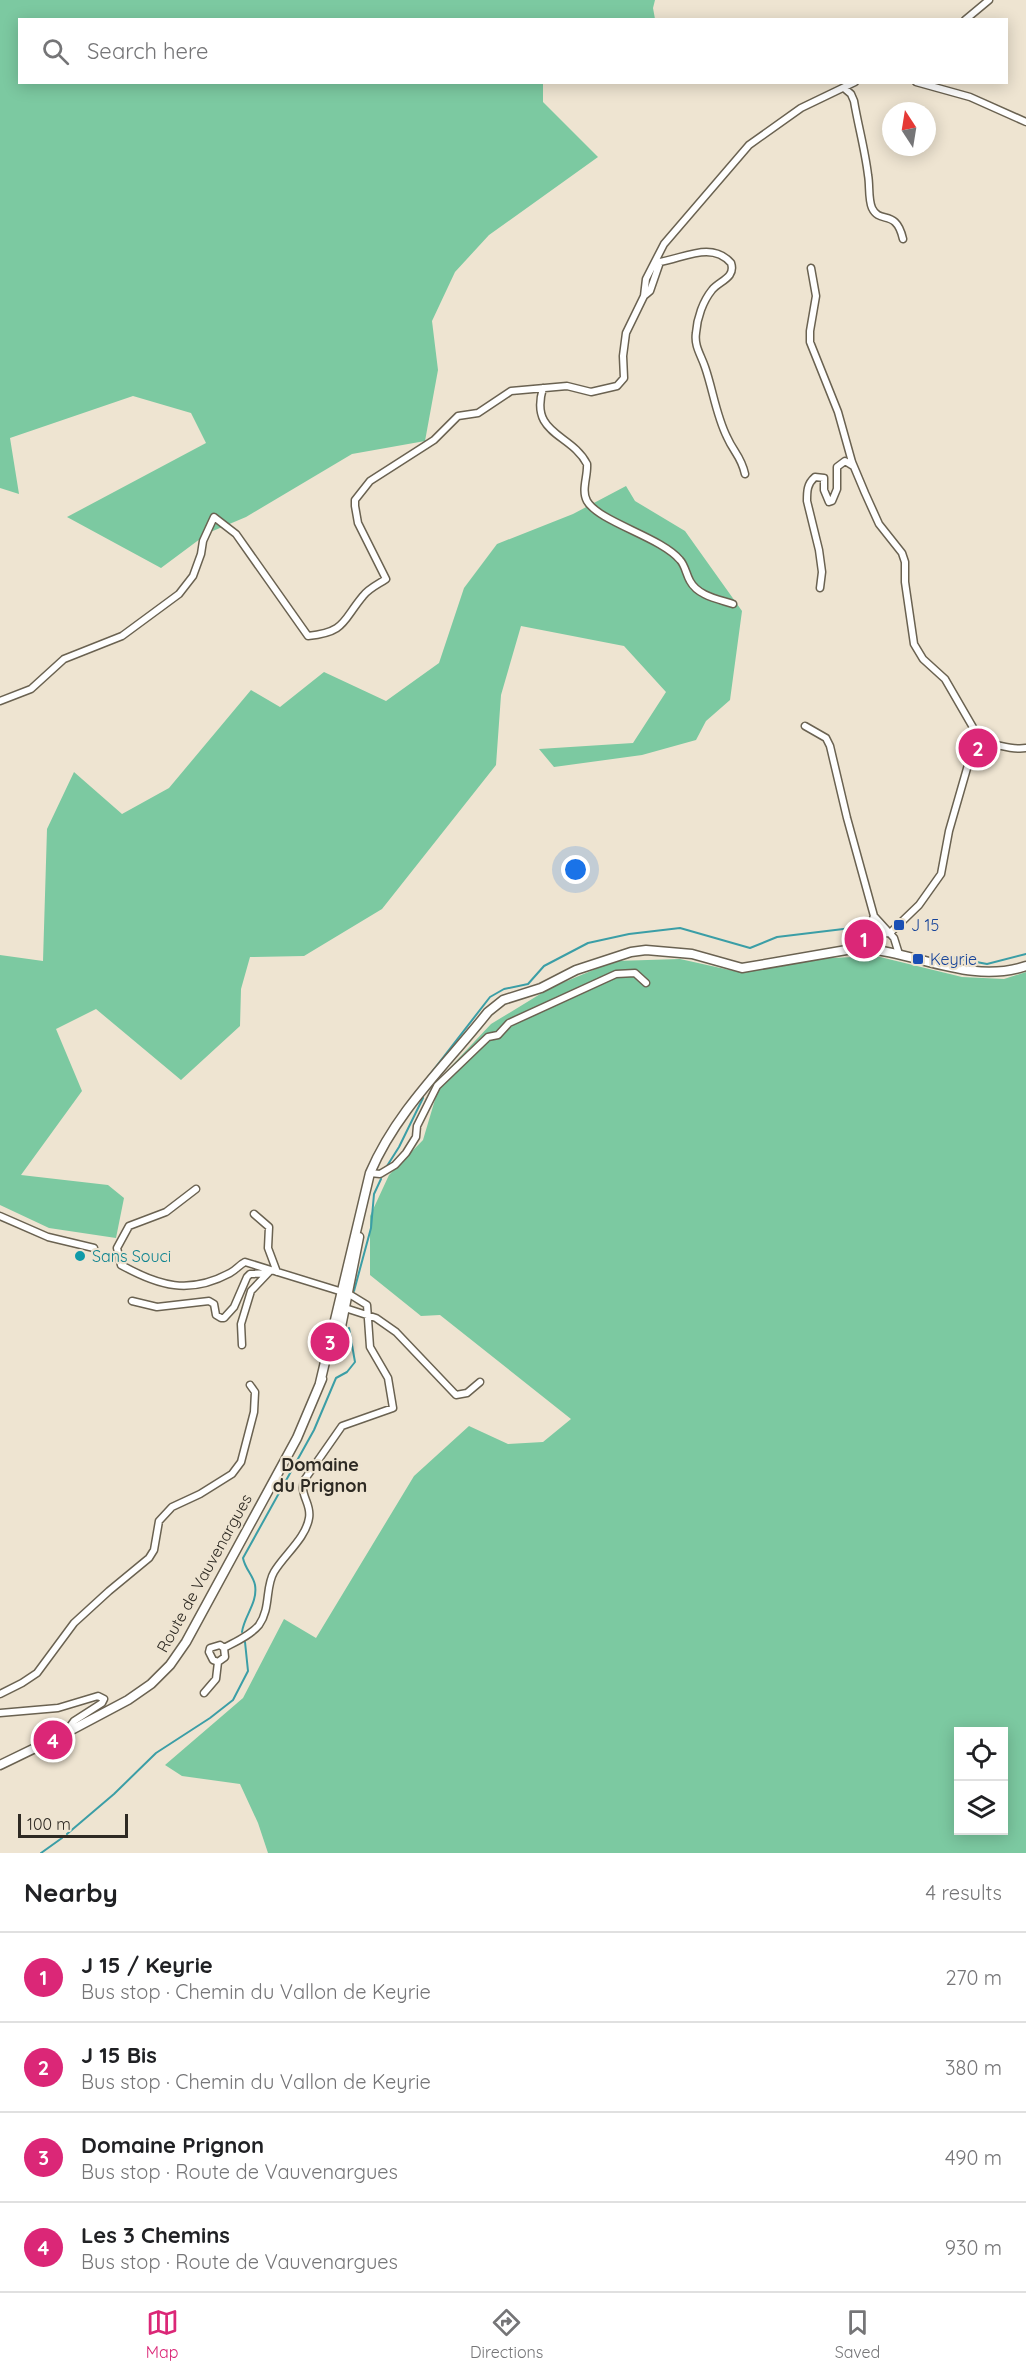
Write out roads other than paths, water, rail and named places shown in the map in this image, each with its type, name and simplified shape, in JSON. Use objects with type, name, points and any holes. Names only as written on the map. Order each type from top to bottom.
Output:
[{"type":"main road","name":"Route de Vauvenargues","points":[[320,1383],[349,1294],[362,1207],[370,1173],[393,1128],[429,1081],[495,1005],[617,955],[646,950],[692,954],[742,968],[858,948],[899,954],[975,972],[1002,972],[1026,966]]},
{"type":"main road","name":"Route de Vauvenargues","points":[[0,1765],[128,1700],[151,1684],[178,1654],[297,1438],[349,1310],[349,1294]]},
{"type":"street","points":[[967,18],[989,0]]},
{"type":"street","points":[[0,701],[31,689],[64,659],[122,636],[179,594],[193,576],[203,541],[214,517],[236,534],[308,636],[328,634],[346,622],[363,595],[386,579],[358,523],[354,506],[355,500],[370,481],[434,440],[458,416],[478,413],[511,391],[567,386],[591,392],[617,386],[624,378],[623,356],[627,333],[644,296],[646,279],[664,243],[749,145],[801,108],[851,84]]},
{"type":"street","points":[[923,84],[970,97],[1026,122]]},
{"type":"street","points":[[844,88],[851,94],[854,101],[872,207],[877,214],[895,221],[900,226],[903,239]]},
{"type":"street","points":[[644,296],[650,291],[660,262],[705,250],[720,254],[731,263],[731,273],[728,278],[713,288],[707,297],[697,322],[695,343],[705,367],[720,420],[728,439],[741,458],[745,474]]},
{"type":"street","points":[[811,268],[816,296],[810,342],[838,412],[854,466],[879,524],[902,554],[905,562],[905,582],[914,644],[923,659],[945,679],[982,743]]},
{"type":"street","points":[[543,388],[540,400],[543,418],[561,439],[576,448],[587,465],[584,492],[586,500],[607,517],[658,544],[680,560],[690,582],[698,592],[733,604]]},
{"type":"street","points":[[820,588],[822,572],[807,501],[807,489],[810,481],[820,476],[824,478],[826,498],[832,501],[837,489],[837,467],[845,461],[854,466]]},
{"type":"street","points":[[805,726],[826,738],[830,746],[874,916],[894,938],[899,954]]},
{"type":"street","points":[[982,743],[991,743],[1016,750],[1026,748]]},
{"type":"street","points":[[867,934],[890,933],[919,905],[940,874],[949,831],[970,758],[982,743]]},
{"type":"street","points":[[858,948],[874,916]]},
{"type":"street","points":[[370,1173],[380,1174],[406,1153],[416,1137],[417,1126],[437,1086],[488,1037],[498,1035],[509,1023],[616,974],[635,973],[646,983]]},
{"type":"street","points":[[429,1081],[437,1086]]},
{"type":"street","points":[[196,1189],[166,1212],[129,1226],[117,1248],[121,1265],[160,1284],[174,1287],[207,1281],[228,1274],[245,1262],[349,1294],[368,1305],[370,1347],[388,1378],[393,1408],[342,1426],[301,1488],[310,1515],[307,1527],[272,1574],[267,1609],[258,1626],[224,1648]]},
{"type":"street","points":[[254,1214],[269,1227],[268,1248],[272,1272]]},
{"type":"street","points":[[0,1216],[48,1237],[94,1248]]},
{"type":"street","points":[[132,1301],[157,1306],[209,1301],[214,1304],[216,1315],[224,1318],[234,1307],[250,1274],[272,1272]]},
{"type":"street","points":[[242,1345],[241,1324],[251,1291],[272,1272]]},
{"type":"street","points":[[349,1310],[376,1318],[396,1332],[456,1395],[467,1393],[480,1382]]},
{"type":"street","points":[[0,1694],[37,1673],[75,1623],[149,1558],[154,1550],[159,1521],[172,1507],[232,1474],[241,1462],[254,1412],[255,1392],[250,1385]]},
{"type":"street","points":[[218,1662],[210,1656],[210,1648],[219,1645],[224,1648]]},
{"type":"street","points":[[218,1662],[225,1658],[224,1648]]},
{"type":"street","points":[[204,1693],[216,1679],[218,1662]]},
{"type":"street","points":[[0,1713],[58,1708],[98,1696],[104,1699],[102,1703],[74,1721],[64,1734]]},
{"type":"waterway","points":[[428,1077],[490,997],[504,989],[528,984],[544,966],[588,943],[629,934],[680,928],[750,948],[777,937],[860,927]]},
{"type":"waterway","points":[[932,959],[945,956],[987,964],[1026,954]]},
{"type":"waterway","points":[[387,1166],[423,1098]]},
{"type":"waterway","points":[[354,1291],[371,1228],[374,1194],[381,1179]]},
{"type":"waterway","points":[[242,1632],[255,1598],[254,1581],[243,1558],[314,1430],[336,1378],[347,1372],[355,1362],[349,1328]]},
{"type":"waterway","points":[[67,1834],[114,1794],[156,1753],[233,1700],[248,1671],[245,1642]]},
{"type":"waterway","points":[[41,1853],[62,1838]]},
{"type":"place","name":"J 15 Bis","points":[[978,748]]},
{"type":"place","name":"J 15","points":[[899,925]]},
{"type":"place","name":"J 15 / Keyrie","points":[[864,939]]},
{"type":"place","name":"Keyrie","points":[[918,959]]},
{"type":"place","name":"Sans Souci","points":[[80,1256]]},
{"type":"place","name":"Domaine Prignon","points":[[330,1342]]},
{"type":"place","name":"Les 3 Chemins","points":[[53,1740]]},
{"type":"district","name":"Domaine du Prignon","points":[[320,1474]]}]
